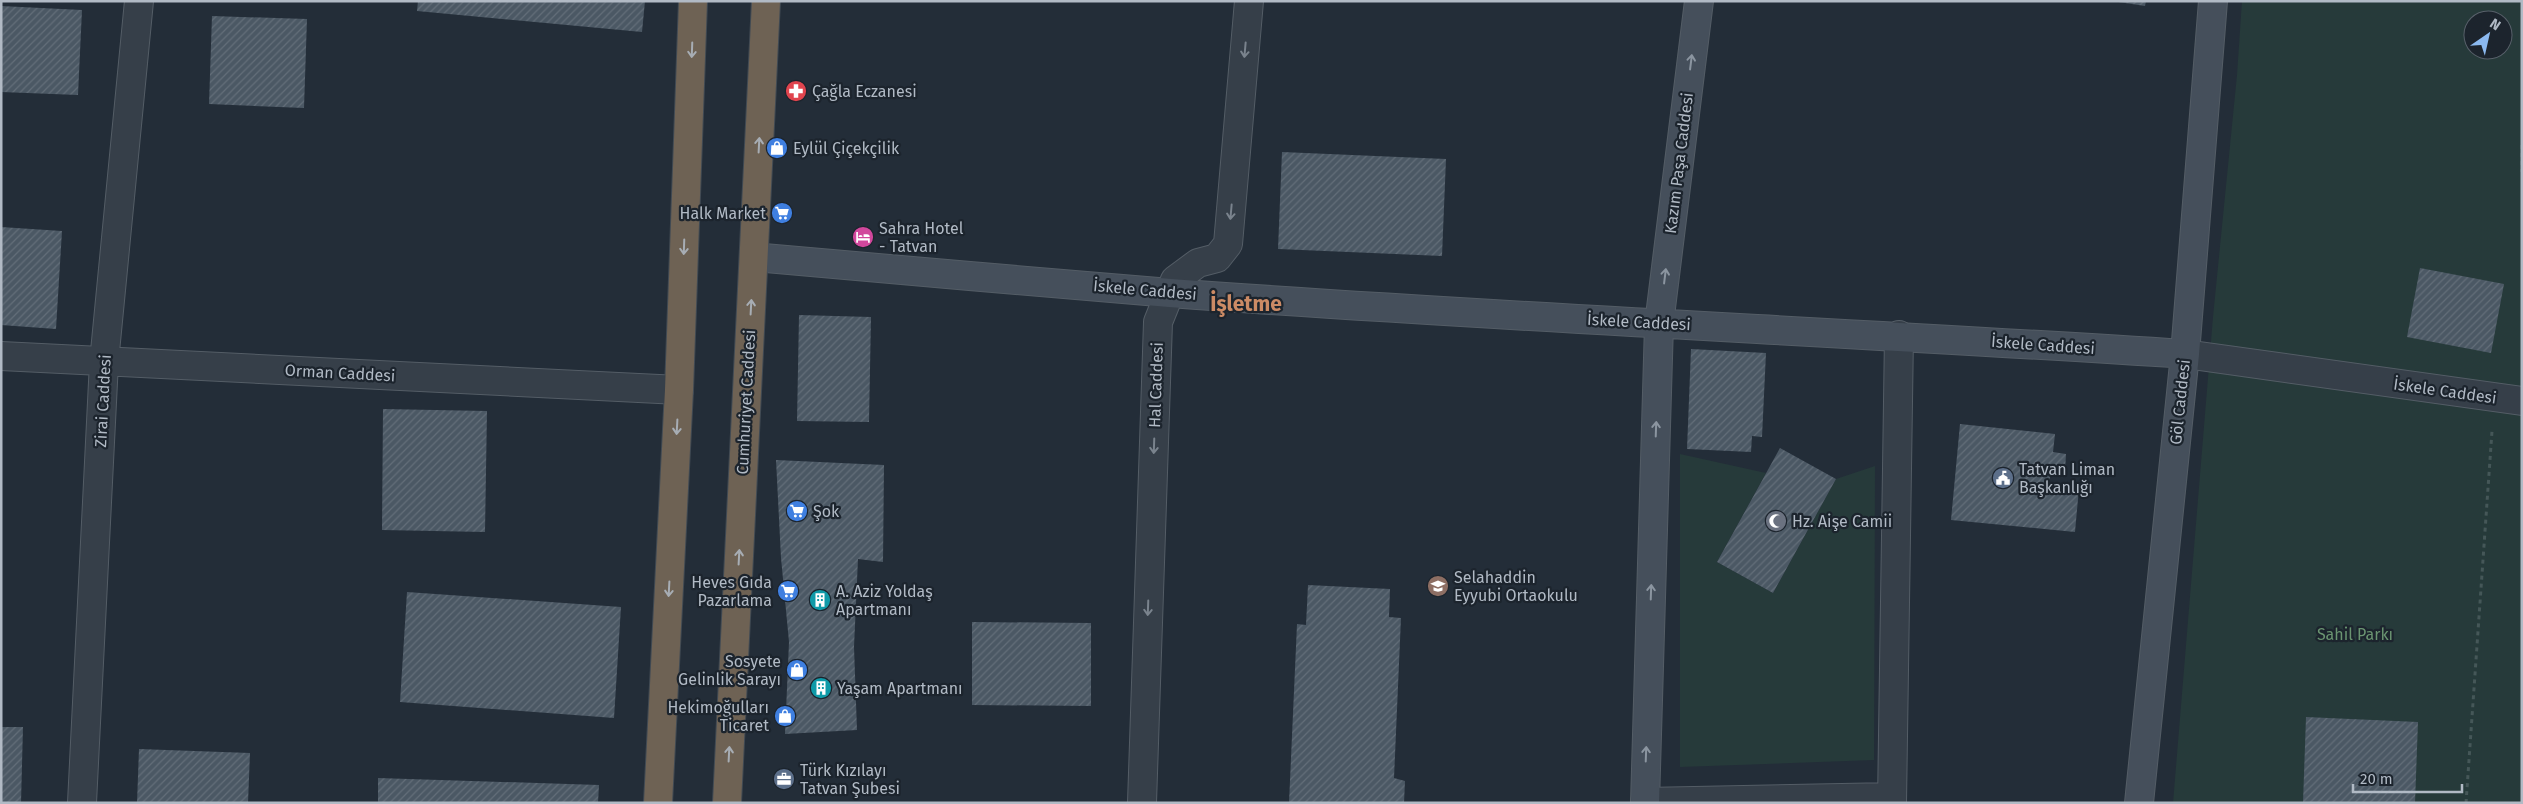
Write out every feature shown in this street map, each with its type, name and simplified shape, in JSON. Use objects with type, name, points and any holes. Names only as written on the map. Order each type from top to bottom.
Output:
[{"type":"highway","points":[[658,803],[679,390],[694,1]]},
{"type":"highway","name":"Cumhuriyet Caddesi","points":[[726,803],[766,1]]},
{"type":"street","name":"Zirai Caddesi","points":[[82,803],[104,362],[138,1]]},
{"type":"street","name":"Hal Caddesi","points":[[1142,803],[1158,322],[1175,280],[1198,263],[1217,258],[1228,244],[1249,1]]},
{"type":"street","name":"Kazım Paşa Caddesi","points":[[1645,803],[1659,324],[1699,1]]},
{"type":"street","name":"Göl Caddesi","points":[[2139,803],[2185,354],[2213,1]]},
{"type":"street","name":"İskele Caddesi","points":[[754,257],[1170,293],[1659,324],[1899,335],[2185,354],[2522,401]]},
{"type":"street","points":[[1645,803],[1892,800],[1899,335]]},
{"type":"street","name":"Orman Caddesi","points":[[1,356],[679,390]]},
{"type":"path","points":[[2522,145],[2522,172]]},
{"type":"path","points":[[2466,803],[2495,398]]},
{"type":"green space","name":"Sahil Parkı","points":[[2242,1],[2522,1],[2522,803],[2173,803],[2213,317],[2237,75]]},
{"type":"green space","points":[[1680,454],[1766,473],[1717,562],[1773,593],[1836,479],[1875,466],[1874,760],[1680,767]]},
{"type":"building","points":[[418,1],[645,1],[642,32],[417,11]]},
{"type":"building","points":[[2112,1],[2146,1],[2145,6]]},
{"type":"building","points":[[1,6],[82,10],[78,95],[1,92]]},
{"type":"building","points":[[212,16],[307,19],[304,108],[209,104]]},
{"type":"building","points":[[1282,152],[1446,159],[1442,256],[1278,249]]},
{"type":"building","points":[[1,227],[62,231],[56,329],[1,325]]},
{"type":"building","points":[[2420,268],[2504,284],[2491,353],[2407,337]]},
{"type":"building","points":[[799,315],[871,317],[869,422],[797,421]]},
{"type":"building","points":[[1691,349],[1766,353],[1762,437],[1752,436],[1751,452],[1687,449]]},
{"type":"building","points":[[383,409],[487,411],[485,532],[382,530]]},
{"type":"building","name":"Tatvan Liman Başkanlığı","points":[[1960,424],[2055,434],[2053,452],[2066,454],[2065,471],[2051,469],[2049,484],[2079,488],[2075,532],[1951,520]]},
{"type":"building","name":"Hz. Aişe Camii","points":[[1780,448],[1836,479],[1773,593],[1717,562]]},
{"type":"building","points":[[776,460],[884,465],[883,562],[858,559],[854,647],[857,730],[785,734],[789,642],[781,558]]},
{"type":"building","points":[[1308,585],[1390,589],[1389,617],[1401,618],[1394,778],[1405,781],[1404,803],[1289,803],[1297,624],[1306,625]]},
{"type":"building","points":[[407,592],[621,607],[614,718],[400,702]]},
{"type":"building","points":[[972,622],[1091,623],[1091,706],[972,705]]},
{"type":"building","points":[[2306,717],[2418,722],[2415,803],[2303,803]]},
{"type":"building","points":[[1,727],[23,727],[21,803],[1,803]]},
{"type":"building","points":[[139,749],[250,753],[248,803],[137,803]]},
{"type":"building","points":[[378,778],[599,785],[598,803],[378,803]]},
{"type":"place","name":"Çağla Eczanesi","points":[[796,91]]},
{"type":"place","name":"Eylül Çiçekçilik","points":[[777,148]]},
{"type":"place","name":"Halk Market","points":[[782,213]]},
{"type":"place","name":"Sahra Hotel - Tatvan","points":[[863,237]]},
{"type":"place","name":"Tatvan Liman Başkanlığı","points":[[2003,478]]},
{"type":"place","name":"Şok","points":[[797,511]]},
{"type":"place","name":"Hz. Aişe Camii","points":[[1776,521]]},
{"type":"place","name":"Selahaddin Eyyubi Ortaokulu","points":[[1438,586]]},
{"type":"place","name":"Heves Gıda Pazarlama","points":[[788,591]]},
{"type":"place","name":"A. Aziz Yoldaş Apartmanı","points":[[820,600]]},
{"type":"place","name":"Sosyete Gelinlik Sarayı","points":[[797,670]]},
{"type":"place","name":"Yaşam Apartmanı","points":[[821,688]]},
{"type":"place","name":"Hekimoğulları Ticaret","points":[[785,716]]},
{"type":"place","name":"Türk Kızılayı Tatvan Şubesi","points":[[784,779]]},
{"type":"district","name":"İşletme","points":[[1246,304]]}]
